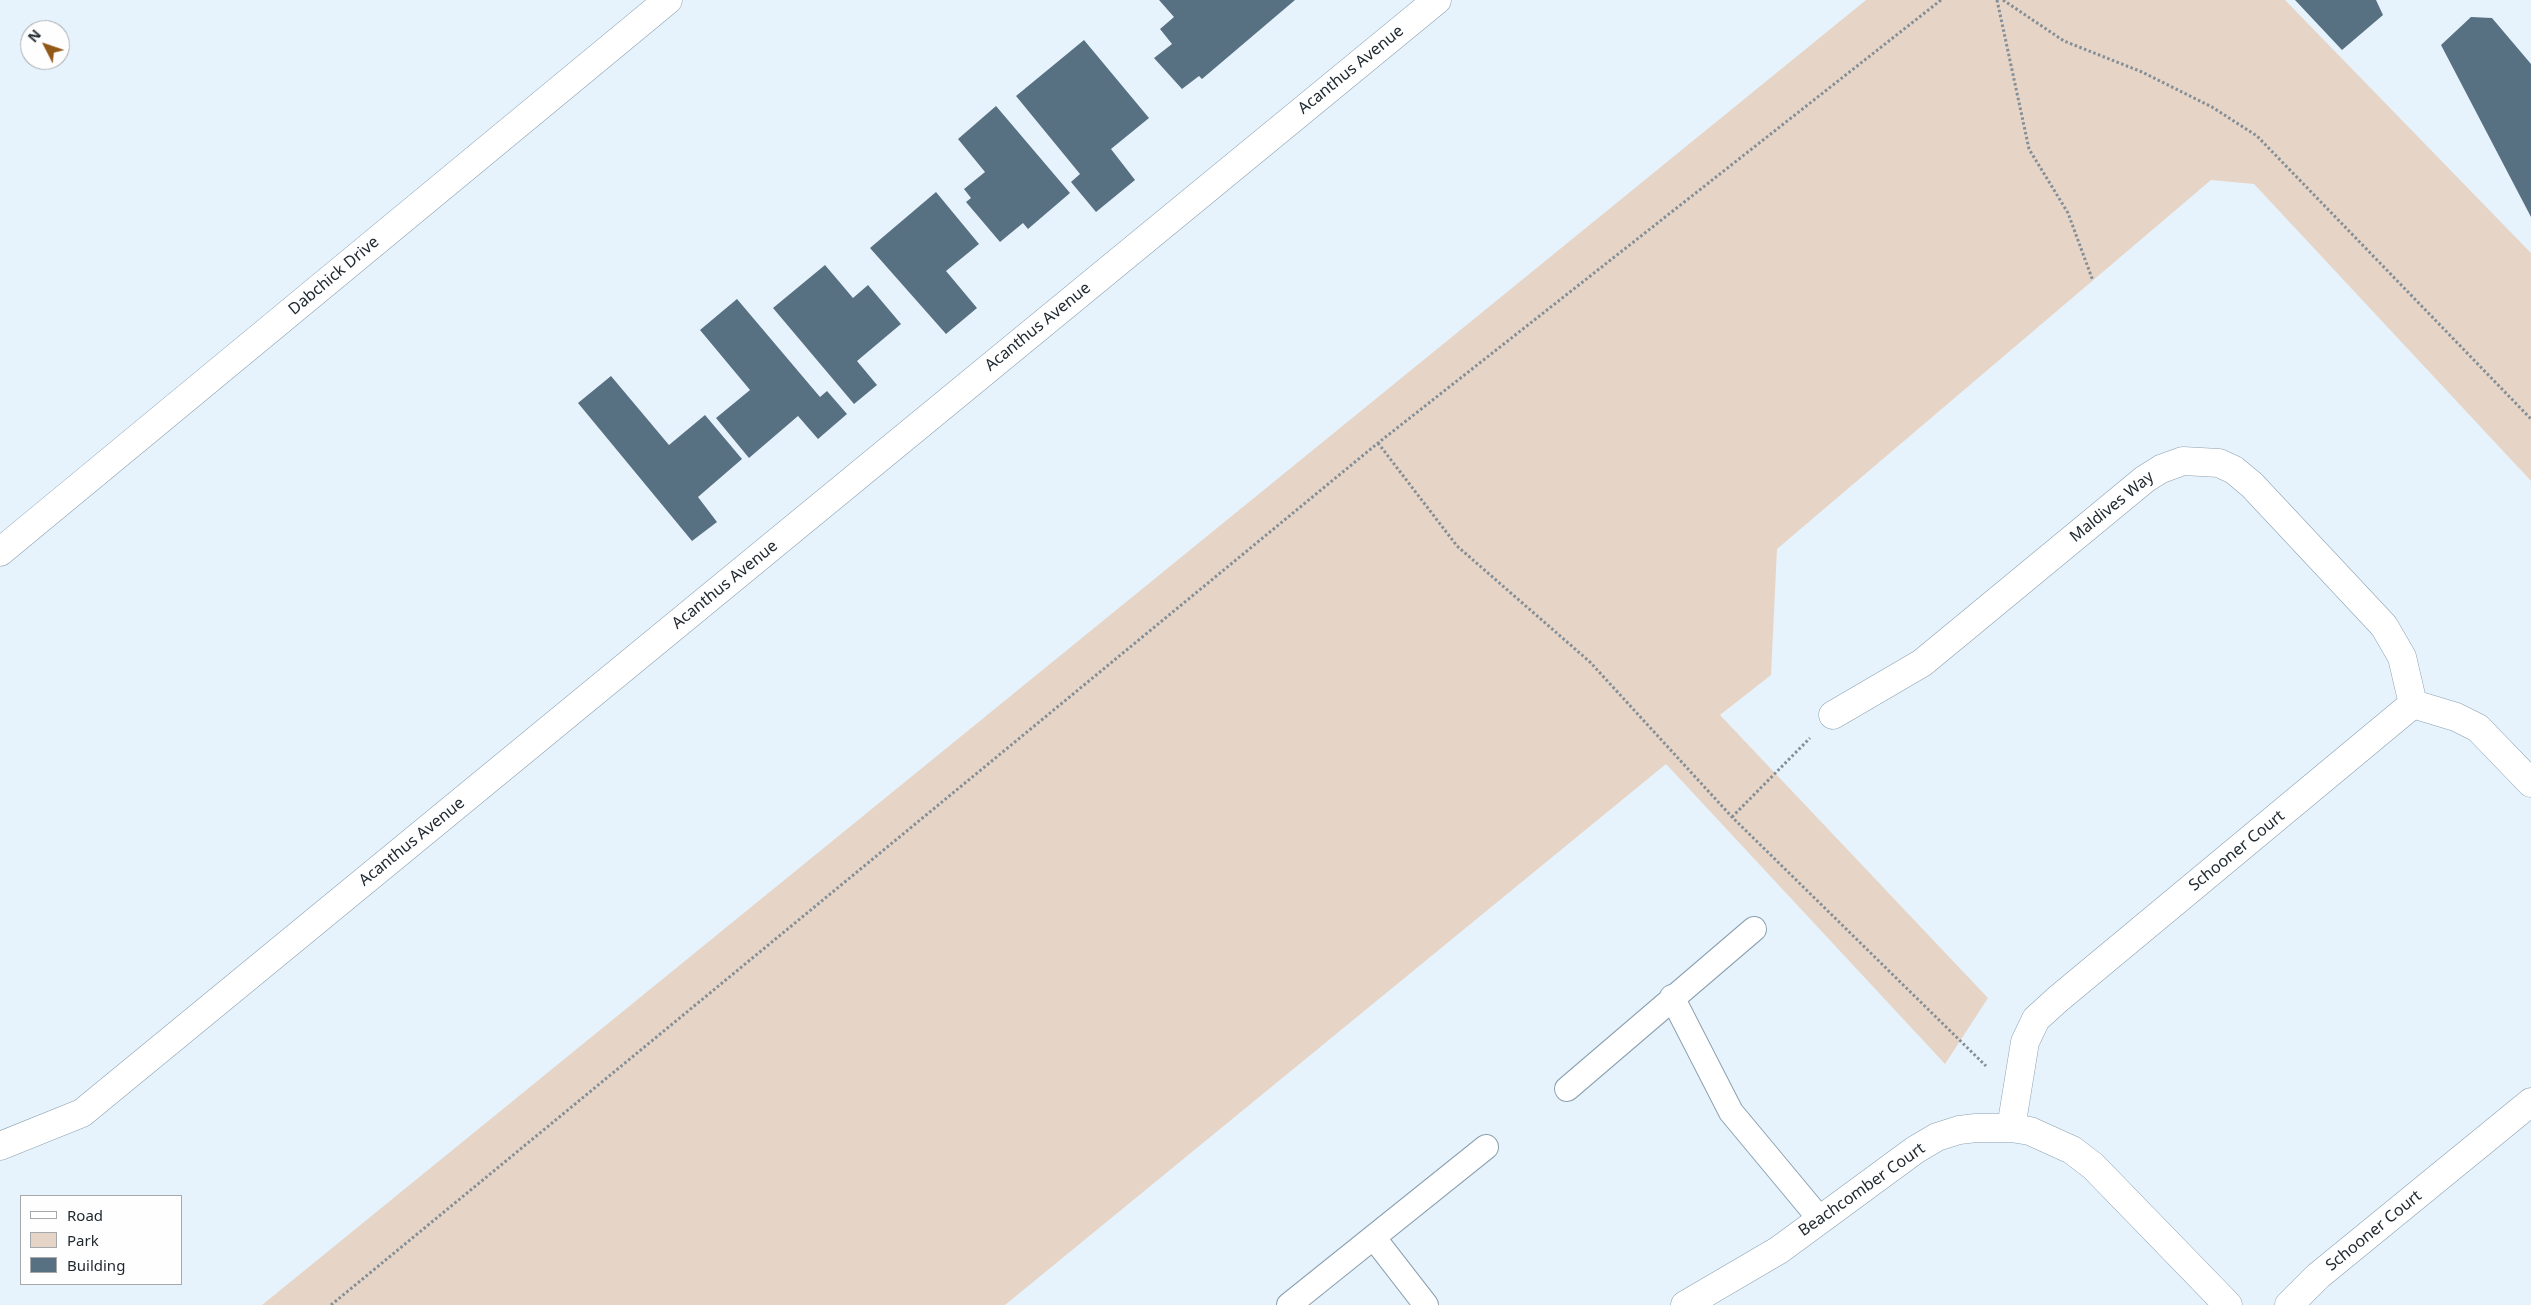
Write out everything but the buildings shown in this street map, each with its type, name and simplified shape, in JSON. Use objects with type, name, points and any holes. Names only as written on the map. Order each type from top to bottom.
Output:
[{"type":"street","name":"Dabchick Drive","points":[[0,552],[668,0]]},
{"type":"street","name":"Acanthus Avenue","points":[[0,1146],[82,1113],[1437,0]]},
{"type":"street","name":"Maldives Way","points":[[1833,715],[1922,663],[2144,480],[2161,469],[2183,461],[2220,463],[2234,470],[2252,485],[2384,626],[2402,657],[2413,704]]},
{"type":"street","points":[[2413,704],[2447,714],[2478,728],[2531,783]]},
{"type":"street","name":"Schooner Court","points":[[2011,1128],[2025,1042],[2036,1019],[2413,704]]},
{"type":"street","name":"Schooner Court","points":[[2289,1305],[2318,1276],[2531,1102]]},
{"type":"street","name":"Beachcomber Court","points":[[1684,1305],[1779,1250],[1915,1150],[1937,1138],[1959,1130],[2011,1128],[2030,1131],[2049,1139],[2072,1150],[2093,1166],[2228,1305]]},
{"type":"lane","points":[[1567,1089],[1672,997],[1754,929]]},
{"type":"lane","points":[[1672,997],[1731,1112],[1820,1219]]},
{"type":"lane","points":[[1289,1305],[1486,1147]]},
{"type":"lane","points":[[1374,1238],[1426,1305]]},
{"type":"path","points":[[331,1305],[1378,444],[1940,0]]},
{"type":"path","points":[[1997,0],[2029,149],[2068,213],[2093,281]]},
{"type":"path","points":[[2003,0],[2064,41],[2142,72],[2212,107],[2256,136],[2531,418]]},
{"type":"path","points":[[1378,444],[1457,546],[1590,662],[1732,817],[1985,1066],[2018,1076]]},
{"type":"path","points":[[1732,817],[1833,715]]},
{"type":"green space","points":[[1866,0],[2285,0],[2531,253],[2531,481],[2254,184],[2211,180],[1777,549],[1771,675],[1720,715],[1988,998],[1945,1064],[1666,764],[1005,1305],[262,1305]]}]
